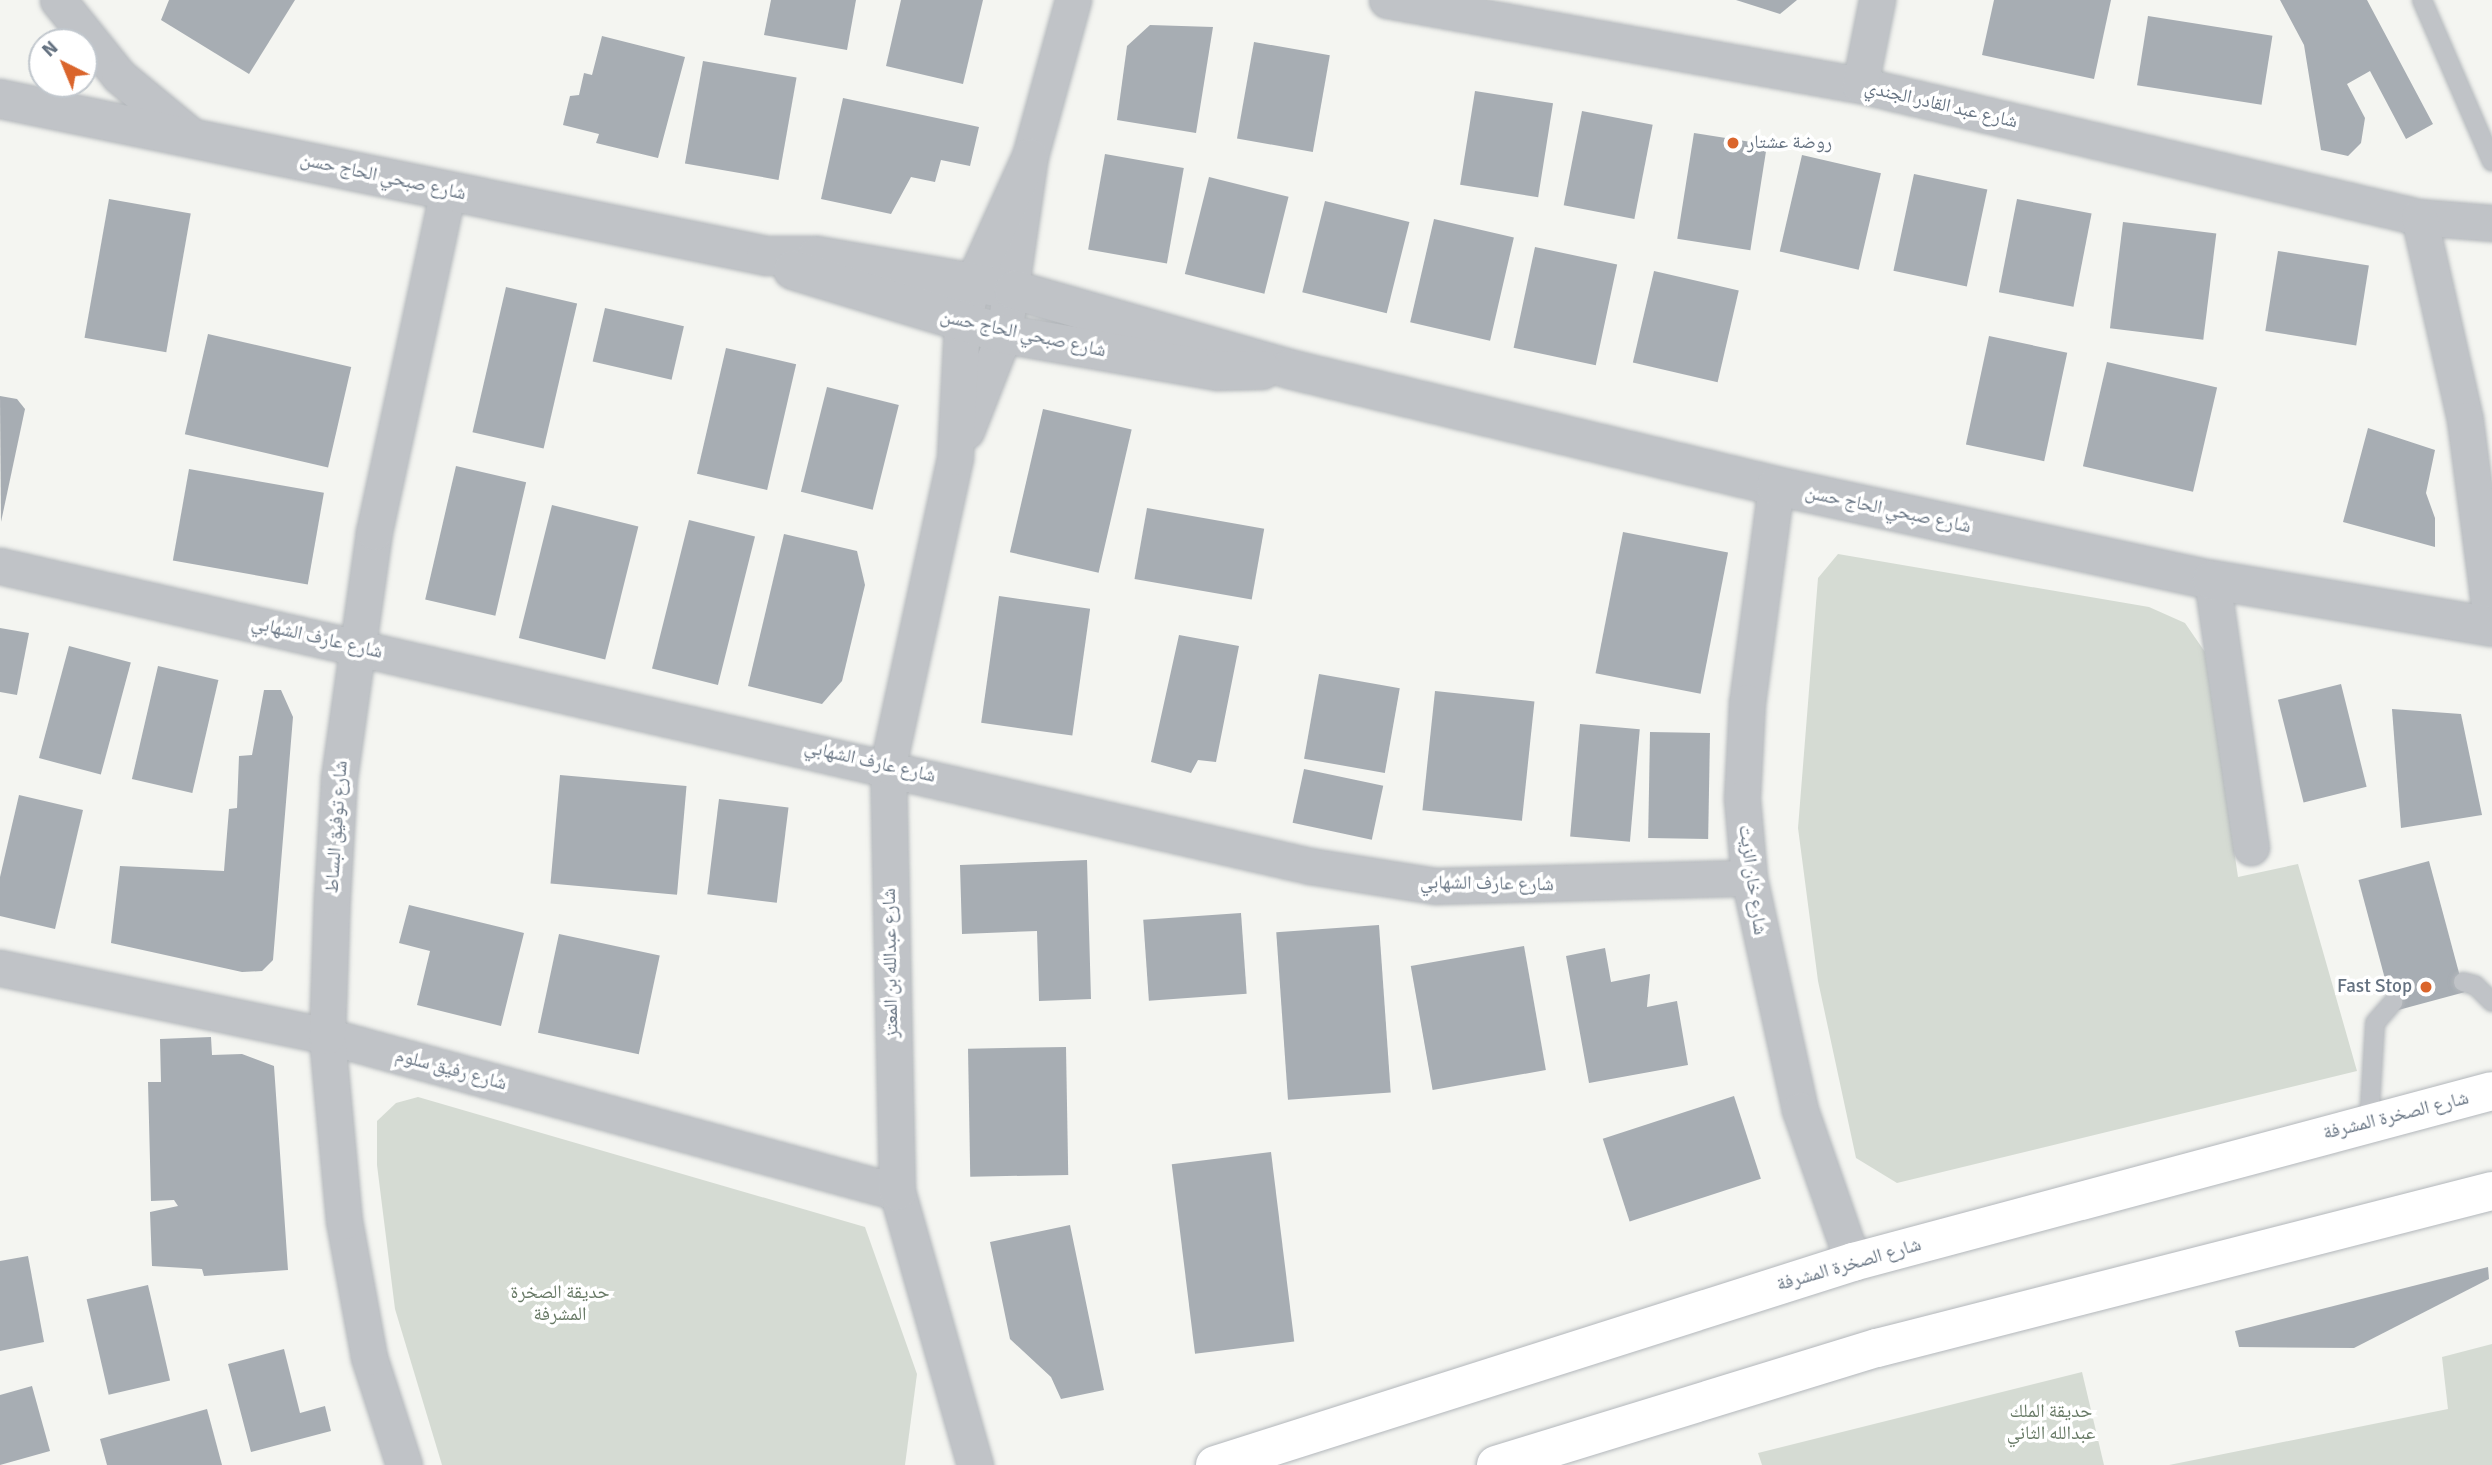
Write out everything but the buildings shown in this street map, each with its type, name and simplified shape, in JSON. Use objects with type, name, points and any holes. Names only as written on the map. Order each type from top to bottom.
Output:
[{"type":"main road","name":"شارع الصخرة المشرفة","points":[[1215,1465],[1853,1262],[2492,1091]]},
{"type":"main road","points":[[1496,1465],[1877,1348],[2492,1191]]},
{"type":"street","points":[[58,0],[119,76],[188,133]]},
{"type":"street","name":"شارع عبدالله بن المعتز","points":[[955,457],[1004,334],[1014,290],[1030,156],[1073,0]]},
{"type":"street","name":"شارع عبد القادر الجندي","points":[[1387,0],[1860,85],[2418,217],[2492,223]]},
{"type":"street","points":[[1860,85],[1877,0]]},
{"type":"street","name":"شارع صبحي الحاج حسن","points":[[0,99],[188,133],[448,191],[766,256],[817,256],[1014,290],[1289,369],[1776,486],[2212,580],[2492,627]]},
{"type":"street","name":"شارع عبدالله بن المعتز","points":[[975,1465],[897,1192],[888,765],[955,457],[962,324],[973,282],[1030,156]]},
{"type":"street","name":"شارع توفيق البساط","points":[[404,1465],[369,1357],[344,1221],[327,1036],[339,778],[355,647],[448,191]]},
{"type":"street","points":[[2418,217],[2465,420],[2492,627]]},
{"type":"street","name":"شارع صبحي الحاج حسن","points":[[766,256],[812,279],[1004,334],[1218,371],[1289,369]]},
{"type":"street","name":"شارع خان الزيت","points":[[1776,486],[1747,702],[1742,799],[1749,878],[1800,1111],[1853,1262]]},
{"type":"street","name":"شارع عارف الشهابي","points":[[0,566],[888,765],[1310,866],[1435,886],[1749,878]]},
{"type":"street","points":[[2212,580],[2251,847]]},
{"type":"street","name":"شارع رفيق سلوم","points":[[0,968],[327,1036],[897,1192]]},
{"type":"lane","points":[[2422,0],[2492,162]]},
{"type":"lane","points":[[2463,982],[2475,985],[2492,1002]]},
{"type":"lane","points":[[2369,1122],[2375,1023],[2393,1002]]},
{"type":"green space","points":[[1838,554],[2149,607],[2185,623],[2205,652],[2238,877],[2298,864],[2357,1071],[1897,1183],[1856,1158],[1818,981],[1798,828],[1818,578]]},
{"type":"green space","name":"حديقة الصخرة المشرفة","points":[[418,1097],[865,1227],[917,1374],[905,1465],[442,1465],[395,1309],[377,1165],[377,1121],[396,1103]]},
{"type":"green space","points":[[2492,1344],[2492,1465],[2169,1465],[2448,1409],[2442,1357]]},
{"type":"green space","name":"حديقة الملك عبدالله الثاني","points":[[2082,1372],[2104,1465],[1762,1465],[1758,1453]]},
{"type":"place","name":"روضة عشتار","points":[[1733,143]]},
{"type":"place","name":"Fast Stop","points":[[2426,987]]}]
